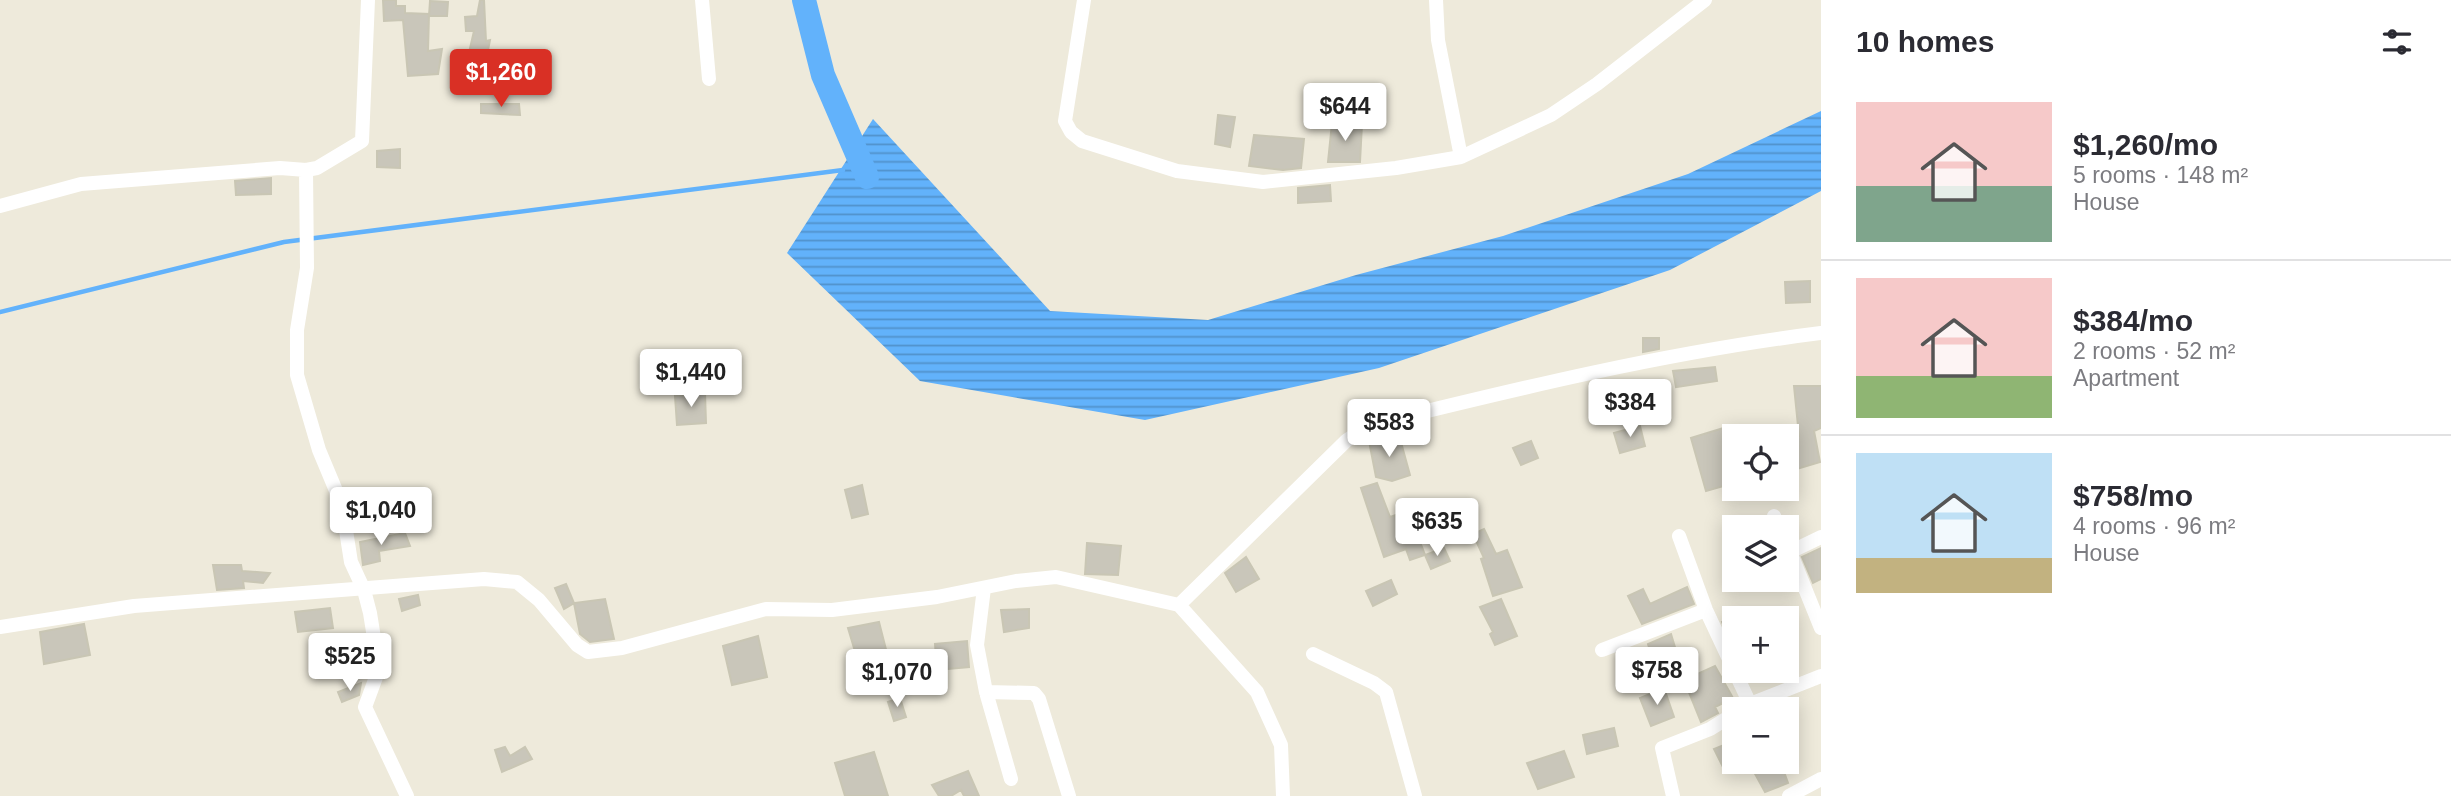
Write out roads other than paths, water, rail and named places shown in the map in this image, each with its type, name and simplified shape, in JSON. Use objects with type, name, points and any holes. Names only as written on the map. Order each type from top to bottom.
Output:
[{"type":"street","points":[[0,206],[81,184],[280,168],[317,168],[362,141],[368,0]]},
{"type":"street","points":[[702,0],[709,79]]},
{"type":"street","points":[[1084,0],[1065,121],[1071,132],[1082,141],[1177,171],[1263,182],[1396,168],[1461,157],[1551,116],[1609,76],[1705,0]]},
{"type":"street","points":[[1436,0],[1438,40],[1461,157]]},
{"type":"street","points":[[306,170],[307,268],[297,330],[297,375],[319,450],[342,505],[351,562],[364,590],[379,669],[365,707],[407,796]]},
{"type":"street","points":[[1179,605],[1328,457],[1370,425],[1597,370],[1736,344],[1821,333]]},
{"type":"street","points":[[1679,536],[1706,610],[1743,697]]},
{"type":"street","points":[[1799,545],[1821,537]]},
{"type":"street","points":[[1799,573],[1821,628]]},
{"type":"street","points":[[0,627],[134,606],[484,579],[517,582],[538,600],[577,645],[588,652],[622,649],[766,609],[832,610],[937,597],[1056,577],[1179,605],[1257,692],[1281,746],[1283,796]]},
{"type":"street","points":[[984,588],[978,645],[986,692],[1011,779]]},
{"type":"street","points":[[1602,650],[1706,610]]},
{"type":"street","points":[[1313,654],[1374,683],[1386,692],[1415,796]]},
{"type":"street","points":[[1771,697],[1821,676]]},
{"type":"street","points":[[986,692],[1034,694],[1039,699],[1069,796]]},
{"type":"street","points":[[1673,796],[1662,748],[1722,722]]},
{"type":"street","points":[[1789,796],[1821,779]]},
{"type":"water","points":[[1821,111],[1821,191],[1670,270],[1379,368],[1145,420],[920,381],[787,253],[873,119],[1050,311],[1208,320],[1356,275],[1503,236],[1688,174]]},
{"type":"waterway","points":[[804,0],[823,75],[867,177]]},
{"type":"waterway","points":[[0,312],[284,242],[843,170]]}]
